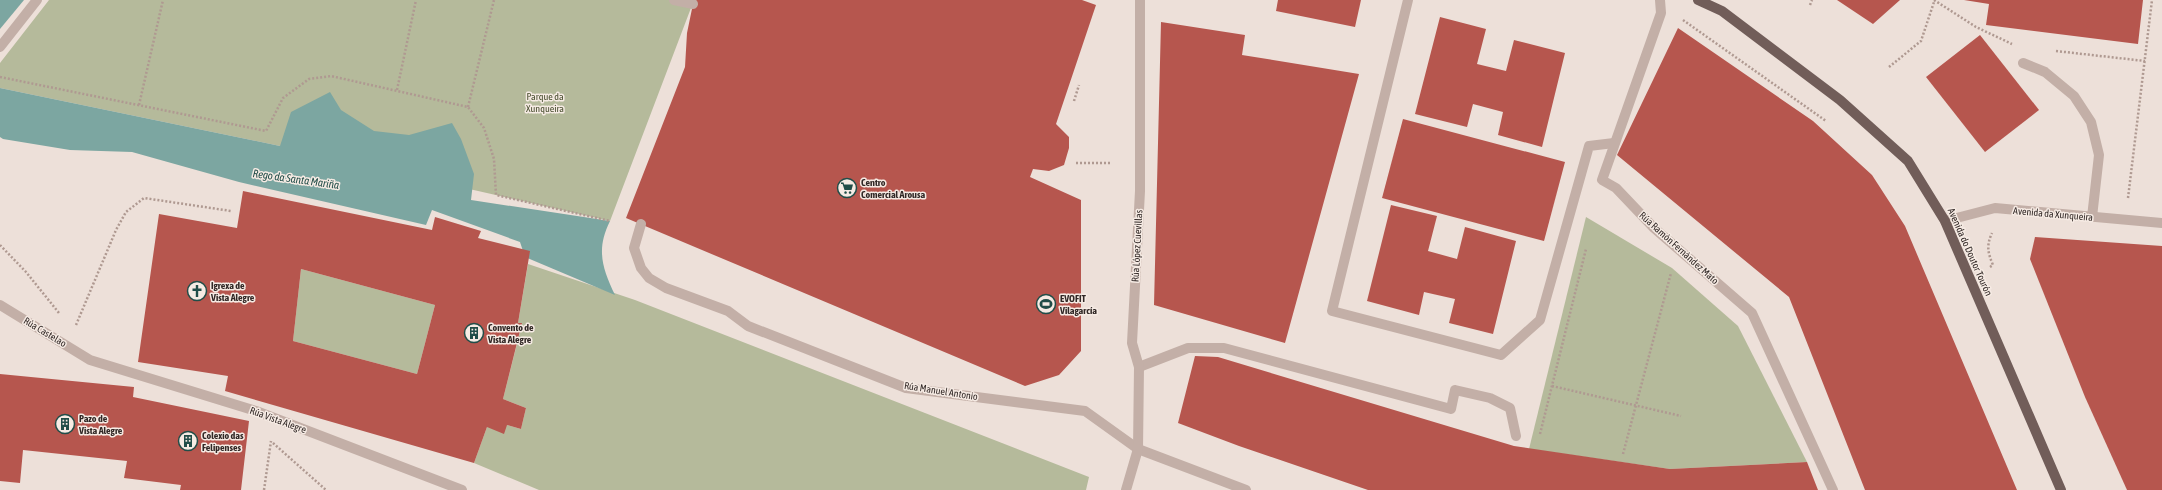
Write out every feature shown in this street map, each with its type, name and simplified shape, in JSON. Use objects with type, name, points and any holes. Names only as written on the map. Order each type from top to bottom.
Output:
[{"type":"main road","name":"Avenida do Doutor Tourón","points":[[1698,0],[1722,12],[1840,100],[1908,162],[1945,221],[2061,490]]},
{"type":"street","points":[[0,47],[38,0]]},
{"type":"street","points":[[674,0],[693,4]]},
{"type":"street","name":"Rúa López Cuevillas","points":[[1126,490],[1138,449],[1139,367],[1132,343],[1140,192],[1140,0]]},
{"type":"street","points":[[1408,0],[1332,311],[1501,355],[1540,320],[1589,146],[1614,143]]},
{"type":"street","name":"Rúa Ramón Fernández Mato","points":[[1660,2],[1661,12],[1602,180],[1616,188],[1654,228],[1752,314],[1833,490]]},
{"type":"street","points":[[2023,63],[2045,72],[2074,96],[2091,122],[2099,154],[2092,217]]},
{"type":"street","name":"Avenida da Xunqueira","points":[[1945,221],[1995,208],[2162,223]]},
{"type":"street","name":"Rúa Manuel Antonio","points":[[641,224],[634,248],[641,268],[649,278],[666,288],[728,311],[748,326],[906,388],[1085,411],[1138,449],[1246,490]]},
{"type":"street","name":"Rúa Castelao","points":[[0,305],[90,360]]},
{"type":"street","points":[[1139,367],[1188,348],[1224,348],[1451,410],[1455,390],[1490,398],[1510,408],[1516,436]]},
{"type":"street","name":"Rúa Vista Alegre","points":[[90,360],[256,412],[462,490]]},
{"type":"path","points":[[139,105],[163,0]]},
{"type":"path","points":[[396,90],[416,0]]},
{"type":"path","points":[[468,107],[494,0]]},
{"type":"path","points":[[1810,5],[1812,0]]},
{"type":"path","points":[[2128,202],[2152,0]]},
{"type":"path","points":[[1660,2],[1828,122]]},
{"type":"path","points":[[1889,67],[1921,41],[1934,2]]},
{"type":"path","points":[[0,76],[266,132],[283,98],[309,79],[331,76],[468,107],[484,128],[494,159],[496,195],[610,221]]},
{"type":"path","points":[[1074,101],[1079,85]]},
{"type":"path","points":[[1076,163],[1111,163]]},
{"type":"path","points":[[74,331],[116,230],[126,212],[144,198],[231,212]]},
{"type":"path","points":[[1969,275],[1994,265],[1988,254],[1987,244],[1992,232],[1997,230]]},
{"type":"path","points":[[1539,439],[1587,244]]},
{"type":"path","points":[[0,245],[26,272]]},
{"type":"path","points":[[1624,454],[1672,268]]},
{"type":"path","points":[[1552,386],[1681,416]]},
{"type":"path","points":[[256,412],[271,441],[326,490]]},
{"type":"path","points":[[264,490],[271,441]]},
{"type":"green space","name":"Parque da Xunqueira","points":[[49,0],[694,0],[610,221],[280,146],[0,88],[0,63]]},
{"type":"green space","points":[[1586,217],[1672,268],[1738,326],[1807,462],[1670,469],[1529,449]]},
{"type":"green space","points":[[528,264],[635,300],[1089,477],[1086,490],[539,490],[474,463],[487,427],[507,425],[521,429],[526,408],[503,399],[522,324],[518,323]]},
{"type":"green space","points":[[301,269],[435,305],[417,374],[293,341]]},
{"type":"water","points":[[0,0],[24,0],[0,29]]},
{"type":"water","name":"Rego da Santa Mariña","points":[[0,88],[280,146],[291,112],[330,92],[341,110],[374,131],[409,135],[452,123],[461,139],[474,174],[471,200],[610,221],[603,241],[602,258],[607,276],[615,295],[525,257],[520,242],[432,210],[426,225],[239,182],[132,152],[70,150],[3,139],[0,137]]},
{"type":"building","name":"Centro Comercial Arousa","points":[[695,0],[1082,0],[1096,5],[1056,124],[1069,137],[1069,148],[1064,165],[1049,171],[1033,169],[1030,177],[1081,200],[1081,351],[1059,375],[1025,386],[626,218],[685,67],[687,33]]},
{"type":"building","points":[[1278,0],[1361,0],[1355,27],[1276,11]]},
{"type":"building","points":[[1837,0],[1900,0],[1873,24]]},
{"type":"building","points":[[1964,0],[2143,0],[2138,44],[1986,25],[1989,4]]},
{"type":"building","points":[[1440,17],[1486,29],[1477,64],[1506,71],[1514,40],[1565,53],[1542,147],[1498,135],[1503,112],[1473,104],[1467,127],[1415,114]]},
{"type":"building","points":[[1161,22],[1245,35],[1242,55],[1359,74],[1285,343],[1154,305]]},
{"type":"building","points":[[1678,28],[1813,121],[1872,175],[1905,226],[2017,490],[1865,490],[1789,297],[1617,155]]},
{"type":"building","points":[[1980,35],[2039,110],[1985,152],[1926,77]]},
{"type":"building","points":[[1403,119],[1565,162],[1544,241],[1382,198]]},
{"type":"building","name":"Convento de Vista Alegre","points":[[243,191],[432,230],[435,217],[481,231],[478,238],[530,251],[518,323],[522,323],[503,399],[526,408],[521,429],[507,425],[504,434],[487,427],[474,463],[225,391],[228,376],[138,362],[159,214],[237,228]],"holes":[[[301,269],[435,305],[417,374],[293,341]]]},
{"type":"building","points":[[1391,205],[1437,216],[1428,251],[1457,259],[1465,227],[1516,241],[1493,334],[1449,323],[1455,299],[1424,292],[1419,315],[1367,301]]},
{"type":"building","points":[[2035,237],[2162,246],[2162,490],[2127,490],[2085,397],[2030,259]]},
{"type":"building","points":[[1195,356],[1218,357],[1514,446],[1670,469],[1807,462],[1818,490],[1368,490],[1239,446],[1178,423]]},
{"type":"building","points":[[0,374],[134,387],[133,397],[249,421],[241,490],[180,490],[181,485],[124,478],[127,461],[23,450],[20,483],[0,481]]},
{"type":"place","name":"Centro Comercial Arousa","points":[[847,188]]},
{"type":"place","name":"Igrexa de Vista Alegre","points":[[197,291]]},
{"type":"place","name":"EVOFIT Vilagarcía","points":[[1046,304]]},
{"type":"place","name":"Convento de Vista Alegre","points":[[474,333]]},
{"type":"place","name":"Pazo de Vista Alegre","points":[[65,424]]},
{"type":"place","name":"Colexio das Felipenses","points":[[188,441]]}]
